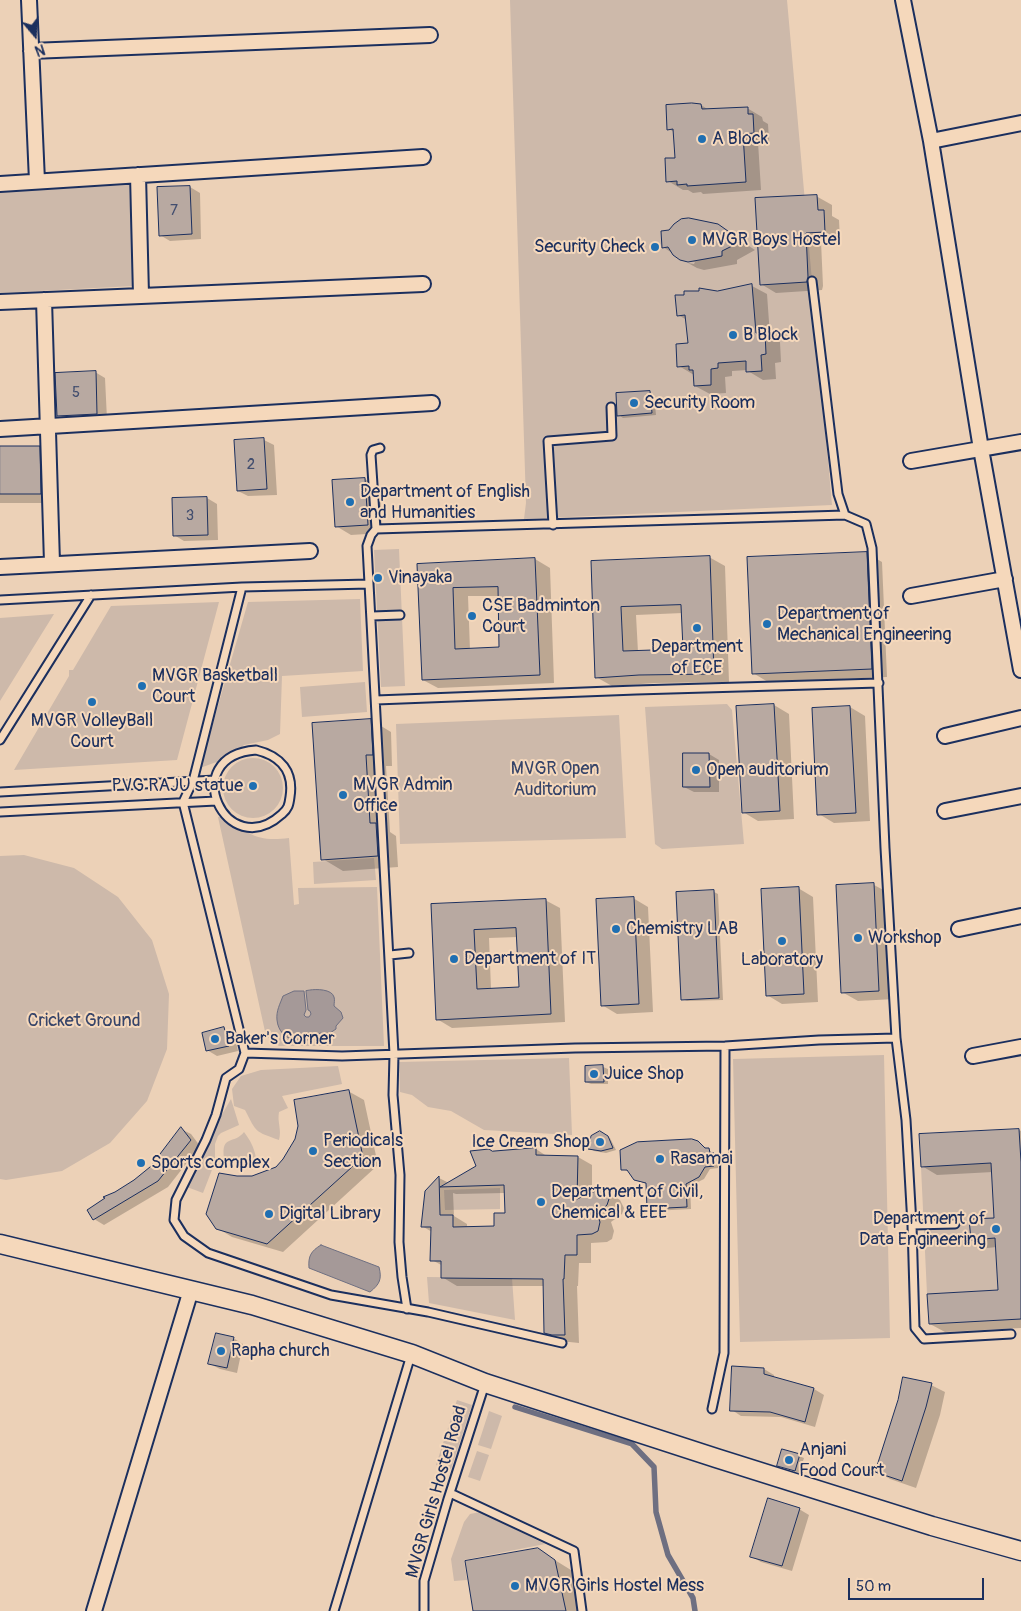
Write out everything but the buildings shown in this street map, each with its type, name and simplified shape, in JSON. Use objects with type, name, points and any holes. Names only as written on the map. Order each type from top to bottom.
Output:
[{"type":"street","points":[[29,0],[37,181]]},
{"type":"street","points":[[903,0],[930,141],[1021,670]]},
{"type":"street","points":[[31,51],[430,35]]},
{"type":"street","points":[[930,141],[1021,124]]},
{"type":"street","points":[[0,184],[423,157]]},
{"type":"street","points":[[138,175],[141,295]]},
{"type":"street","points":[[0,302],[423,284]]},
{"type":"street","points":[[44,300],[52,563]]},
{"type":"street","points":[[0,429],[432,403]]},
{"type":"street","points":[[911,461],[1021,442]]},
{"type":"street","points":[[0,567],[310,551]]},
{"type":"street","points":[[911,596],[1005,579]]},
{"type":"street","points":[[945,736],[1021,718]]},
{"type":"street","points":[[944,811],[1021,796]]},
{"type":"street","points":[[959,929],[1021,916]]},
{"type":"street","points":[[973,1056],[1021,1048]]},
{"type":"street","points":[[0,1244],[252,1305],[412,1354],[485,1383],[735,1464],[932,1526],[1021,1551]]},
{"type":"street","points":[[94,1611],[191,1290]]},
{"type":"lane","points":[[812,281],[838,494],[845,516]]},
{"type":"lane","points":[[553,525],[548,441],[612,436],[611,407]]},
{"type":"lane","points":[[376,529],[371,454],[373,450],[380,448]]},
{"type":"lane","points":[[407,1309],[399,1242],[400,1175],[393,1095],[394,1054],[390,955],[369,584],[368,546],[370,535],[376,529],[845,516],[866,524],[872,548],[885,848],[896,1038],[906,1120],[915,1328],[924,1339],[1012,1334]]},
{"type":"lane","points":[[0,600],[242,587],[369,584]]},
{"type":"lane","points":[[242,587],[193,781],[183,802],[245,1053],[239,1069],[226,1078],[216,1115],[206,1140],[176,1200],[174,1220],[184,1236],[208,1253],[332,1296],[407,1309],[562,1343]]},
{"type":"lane","points":[[0,740],[91,595]]},
{"type":"lane","points":[[372,616],[400,615]]},
{"type":"lane","points":[[376,700],[879,683]]},
{"type":"lane","points":[[256,750],[267,753],[284,766],[289,776],[291,788],[288,809],[269,824],[258,827],[237,824],[221,811],[216,801],[215,780],[225,762],[235,754],[256,750]]},
{"type":"lane","points":[[0,792],[215,780]]},
{"type":"lane","points":[[0,812],[216,801]]},
{"type":"lane","points":[[390,955],[409,953]]},
{"type":"lane","points":[[245,1053],[342,1056],[575,1048],[725,1046],[819,1040],[896,1038]]},
{"type":"lane","points":[[712,1409],[724,1353],[725,1046]]},
{"type":"lane","points":[[912,1225],[955,1224]]},
{"type":"lane","points":[[334,1611],[412,1354]]},
{"type":"lane","name":"MVGR Girls Hostel Road","points":[[424,1611],[424,1581],[485,1383]]},
{"type":"lane","points":[[450,1493],[574,1551],[582,1611]]},
{"type":"green space","points":[[510,0],[787,0],[832,505],[524,519],[526,503]]},
{"type":"green space","points":[[129,185],[134,286],[0,293],[0,192]]},
{"type":"green space","points":[[399,549],[405,686],[381,687],[374,550]]},
{"type":"green space","points":[[360,599],[363,671],[282,676],[280,734],[268,740],[244,745],[222,760],[200,768],[248,602]]},
{"type":"green space","points":[[219,602],[177,760],[14,770],[69,676],[69,670],[73,670],[111,606]]},
{"type":"green space","points":[[54,614],[0,701],[0,618]]},
{"type":"green space","points":[[365,682],[367,712],[302,717],[300,687]]},
{"type":"green space","points":[[727,704],[732,710],[744,844],[662,849],[655,844],[645,707]]},
{"type":"green space","name":"MVGR Open Auditorium","points":[[619,715],[626,838],[400,844],[396,724]]},
{"type":"green space","points":[[253,758],[265,760],[278,771],[283,788],[281,800],[270,813],[253,818],[241,816],[228,805],[223,788],[225,776],[236,763]]},
{"type":"green space","points":[[224,816],[240,828],[261,838],[289,838],[294,905],[299,904],[298,888],[377,887],[384,1046],[279,1046],[266,1036],[218,817]]},
{"type":"green space","name":"Cricket Ground","points":[[24,855],[74,868],[118,897],[152,940],[169,994],[167,1049],[147,1101],[110,1143],[62,1171],[6,1180],[0,1179],[0,856]]},
{"type":"green space","points":[[374,858],[376,880],[314,884],[313,862]]},
{"type":"green space","points":[[884,1055],[890,1338],[740,1342],[733,1059]]},
{"type":"green space","points":[[569,1058],[572,1135],[484,1130],[451,1111],[428,1107],[412,1095],[400,1092],[399,1062]]},
{"type":"green space","points":[[338,1066],[342,1084],[282,1096],[288,1108],[279,1112],[279,1140],[260,1133],[245,1110],[234,1106],[232,1089],[241,1076],[261,1070]]},
{"type":"green space","points":[[231,1099],[239,1125],[218,1136],[215,1144],[215,1162],[203,1193],[187,1187],[210,1135]]},
{"type":"green space","points":[[244,1132],[252,1144],[256,1158],[247,1161],[228,1162],[224,1158],[224,1146]]},
{"type":"green space","points":[[991,1163],[994,1218],[969,1219],[971,1240],[995,1238],[998,1290],[927,1294],[921,1167]]},
{"type":"green space","points":[[500,1188],[500,1209],[445,1210],[444,1190]]},
{"type":"green space","points":[[427,1277],[512,1278],[515,1320],[429,1303]]},
{"type":"green space","points":[[457,1400],[472,1405],[451,1469],[436,1465]]},
{"type":"green space","points":[[489,1411],[502,1416],[491,1449],[478,1445]]},
{"type":"green space","points":[[477,1451],[489,1455],[480,1481],[468,1477]]},
{"type":"green space","points":[[480,1512],[545,1544],[464,1560],[467,1580],[454,1581],[451,1559],[464,1522],[470,1514]]},
{"type":"shaded area","points":[[324,990],[333,994],[334,1006],[341,1012],[343,1018],[336,1026],[336,1029],[327,1035],[320,1033],[308,1040],[294,1040],[283,1033],[279,1027],[277,1020],[278,1008],[283,996],[294,991],[304,991],[306,1010],[304,1015],[309,1017],[311,1014],[308,1010],[306,991]]},
{"type":"shaded area","points":[[321,1245],[379,1267],[380,1278],[378,1284],[370,1292],[309,1268],[311,1254]]},
{"type":"waterway","points":[[515,1407],[632,1444],[654,1467],[656,1512],[668,1555],[693,1598],[695,1611]]},
{"type":"place","name":"A Block","points":[[702,139]]},
{"type":"place","name":"MVGR Boys Hostel","points":[[692,240]]},
{"type":"place","name":"Security Check","points":[[655,247]]},
{"type":"place","name":"B Block","points":[[733,335]]},
{"type":"place","name":"Security Room","points":[[634,403]]},
{"type":"place","name":"Department of English and Humanities","points":[[350,502]]},
{"type":"place","name":"Vinayaka","points":[[378,578]]},
{"type":"place","name":"CSE Badminton Court","points":[[472,616]]},
{"type":"place","name":"Department of Mechanical Engineering","points":[[767,624]]},
{"type":"place","name":"Department of ECE","points":[[697,628]]},
{"type":"place","name":"MVGR Basketball Court","points":[[142,686]]},
{"type":"place","name":"MVGR VolleyBall Court","points":[[92,702]]},
{"type":"place","name":"Open auditorium","points":[[696,770]]},
{"type":"place","name":"PVG RAJU statue","points":[[253,786]]},
{"type":"place","name":"MVGR Admin Office","points":[[343,795]]},
{"type":"place","name":"Chemistry LAB","points":[[616,929]]},
{"type":"place","name":"Workshop","points":[[858,938]]},
{"type":"place","name":"Laboratory","points":[[782,941]]},
{"type":"place","name":"Department of IT","points":[[454,959]]},
{"type":"place","name":"Baker's Corner","points":[[215,1039]]},
{"type":"place","name":"Juice Shop","points":[[594,1074]]},
{"type":"place","name":"Ice Cream Shop","points":[[600,1142]]},
{"type":"place","name":"Periodicals Section","points":[[313,1151]]},
{"type":"place","name":"Rasamai","points":[[660,1159]]},
{"type":"place","name":"Sports complex","points":[[141,1163]]},
{"type":"place","name":"Department of Civil, Chemical & EEE","points":[[541,1202]]},
{"type":"place","name":"Digital Library","points":[[269,1214]]},
{"type":"place","name":"Department of Data Engineering","points":[[996,1229]]},
{"type":"place","name":"Rapha church","points":[[221,1351]]},
{"type":"place","name":"Anjani Food Court","points":[[789,1460]]},
{"type":"place","name":"MVGR Girls Hostel Mess","points":[[515,1586]]}]
